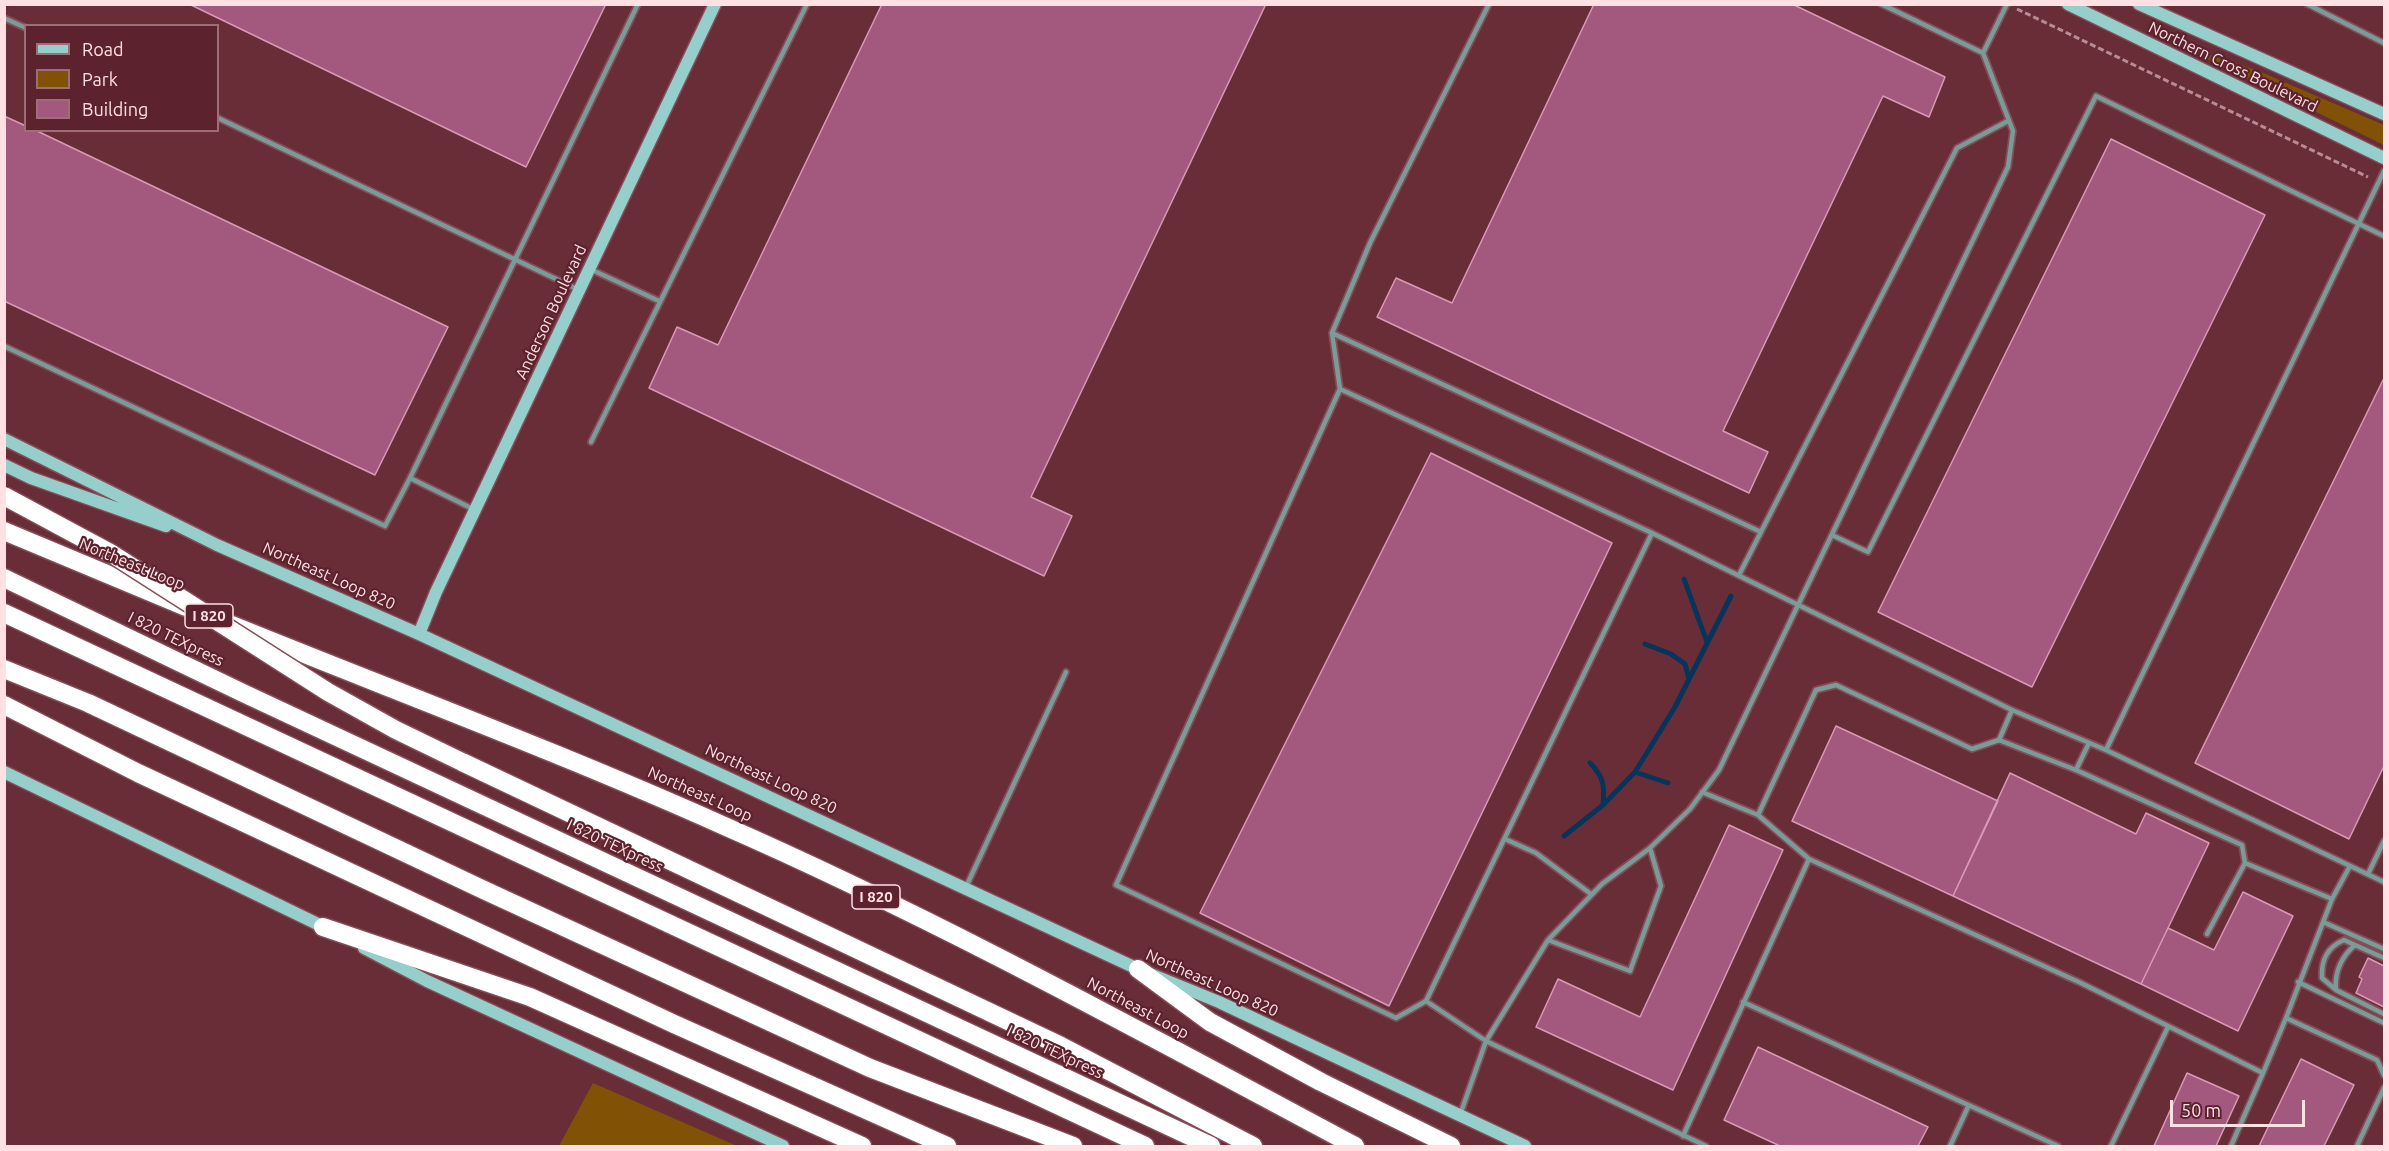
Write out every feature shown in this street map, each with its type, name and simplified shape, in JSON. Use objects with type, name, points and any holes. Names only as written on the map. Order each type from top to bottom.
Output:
[{"type":"highway","points":[[4,496],[122,560],[328,692],[396,730],[1061,1046],[1253,1146]]},
{"type":"highway","name":"Northeast Loop","points":[[4,531],[39,548],[723,825],[847,882],[1086,1002],[1355,1146]]},
{"type":"highway","name":"I 820 TEXpress","points":[[4,578],[275,708],[1210,1146]]},
{"type":"highway","points":[[4,613],[1145,1146]]},
{"type":"highway","points":[[4,669],[88,703],[486,891],[870,1068],[1073,1146]]},
{"type":"highway","points":[[4,705],[138,773],[685,1029],[946,1146]]},
{"type":"highway","points":[[323,927],[530,997],[862,1146]]},
{"type":"highway","points":[[1138,969],[1210,1022],[1321,1082],[1451,1146]]},
{"type":"main road","name":"Anderson Boulevard","points":[[419,634],[475,510],[715,4]]},
{"type":"main road","name":"Northern Cross Boulevard","points":[[2068,4],[2385,158]]},
{"type":"main road","name":"Northern Cross Boulevard","points":[[2139,4],[2385,114]]},
{"type":"main road","name":"Northeast Loop 820","points":[[4,439],[218,545],[419,634],[1138,969],[1219,1002],[1525,1146]]},
{"type":"main road","points":[[4,465],[31,478],[218,545]]},
{"type":"main road","points":[[4,772],[323,927],[438,986],[783,1146]]},
{"type":"lane","points":[[4,346],[385,526],[638,4]]},
{"type":"lane","points":[[591,442],[807,4]]},
{"type":"lane","points":[[1489,4],[1370,243],[1332,333],[1340,389],[1116,885],[1396,1018],[1426,1001],[1652,533]]},
{"type":"lane","points":[[1460,1115],[1486,1041],[1548,940],[1591,894],[1650,848],[1690,809],[1719,770],[2008,167],[2013,131],[1983,53],[1881,4]]},
{"type":"lane","points":[[1983,53],[2007,4]]},
{"type":"lane","points":[[2307,4],[2385,43]]},
{"type":"lane","points":[[4,18],[24,26]]},
{"type":"lane","points":[[1832,535],[1868,552],[2096,96],[2385,236]]},
{"type":"lane","points":[[219,118],[580,290]]},
{"type":"lane","points":[[1739,574],[1957,148],[2008,121]]},
{"type":"lane","points":[[2106,750],[2385,171]]},
{"type":"lane","points":[[590,268],[659,301]]},
{"type":"lane","points":[[1332,333],[1761,532]]},
{"type":"lane","points":[[1340,389],[1739,574],[2012,710],[2106,750],[2385,882]]},
{"type":"lane","points":[[410,478],[475,510]]},
{"type":"lane","points":[[965,888],[1066,672]]},
{"type":"lane","points":[[1758,815],[1816,690],[1836,685],[1972,749],[1999,740],[2076,770],[2242,845],[2246,863],[2207,934]]},
{"type":"lane","points":[[1999,740],[2012,710]]},
{"type":"lane","points":[[2076,770],[2089,743]]},
{"type":"lane","points":[[1702,792],[1758,815],[1809,859],[2081,983],[2263,1073]]},
{"type":"lane","points":[[1505,839],[1536,853],[1591,894]]},
{"type":"lane","points":[[2368,874],[2385,842]]},
{"type":"lane","points":[[1548,940],[1629,971],[1661,886],[1650,848]]},
{"type":"lane","points":[[1683,1136],[1809,859]]},
{"type":"lane","points":[[2246,863],[2332,899]]},
{"type":"lane","points":[[2232,1146],[2286,1018],[2332,899],[2350,866]]},
{"type":"lane","points":[[2323,922],[2385,950]]},
{"type":"lane","points":[[2385,958],[2344,940],[2336,943],[2321,964],[2322,978],[2336,990],[2385,1014]]},
{"type":"lane","points":[[2336,990],[2334,978],[2340,964],[2355,945]]},
{"type":"lane","points":[[2298,982],[2385,1023]]},
{"type":"lane","points":[[1426,1001],[1486,1041],[1706,1146]]},
{"type":"lane","points":[[1743,1002],[1968,1107],[2058,1146]]},
{"type":"lane","points":[[2286,1018],[2377,1060],[2385,1075]]},
{"type":"lane","points":[[2111,1146],[2169,1027]]},
{"type":"lane","points":[[2357,1146],[2385,1088]]},
{"type":"lane","points":[[1950,1146],[1968,1107]]},
{"type":"path","points":[[2007,4],[2379,182]]},
{"type":"green space","points":[[2196,50],[2256,70],[2384,125],[2384,145],[2195,53]]},
{"type":"green space","points":[[593,1083],[737,1146],[559,1146]]},
{"type":"building","points":[[189,4],[606,4],[526,167]]},
{"type":"building","points":[[882,4],[1266,4],[1031,497],[1072,516],[1044,576],[649,388],[677,327],[718,345]]},
{"type":"building","points":[[1594,4],[1792,4],[1945,77],[1929,117],[1883,96],[1723,431],[1768,452],[1749,493],[1377,317],[1396,278],[1452,303]]},
{"type":"building","points":[[4,116],[24,125],[24,132],[39,132],[448,327],[375,475],[4,301]]},
{"type":"building","points":[[2111,139],[2265,215],[2032,687],[1878,612]]},
{"type":"building","points":[[2384,378],[2384,766],[2349,839],[2195,763]]},
{"type":"building","points":[[1431,453],[1612,543],[1389,1006],[1200,913]]},
{"type":"building","points":[[1836,726],[1998,801],[1953,896],[1792,821]]},
{"type":"building","points":[[2010,773],[2136,834],[2146,813],[2209,843],[2141,984],[1953,896]]},
{"type":"building","points":[[1729,825],[1783,850],[1673,1090],[1536,1027],[1558,979],[1640,1017]]},
{"type":"building","points":[[2243,892],[2293,916],[2238,1031],[2141,984],[2168,928],[2214,950]]},
{"type":"building","points":[[2368,958],[2384,966],[2384,1007],[2356,993],[2362,979],[2359,977]]},
{"type":"building","points":[[1758,1047],[1928,1127],[1918,1146],[1780,1146],[1724,1120]]},
{"type":"building","points":[[2301,1059],[2354,1085],[2324,1146],[2259,1146]]},
{"type":"building","points":[[2187,1073],[2239,1096],[2216,1146],[2154,1146]]},
{"type":"waterway","points":[[1684,579],[1707,642]]},
{"type":"waterway","points":[[1564,836],[1603,805],[1635,772],[1675,707],[1731,596]]},
{"type":"waterway","points":[[1645,644],[1671,654],[1685,664],[1689,679]]},
{"type":"waterway","points":[[1590,763],[1602,781],[1603,804]]},
{"type":"waterway","points":[[1635,772],[1668,783]]}]
